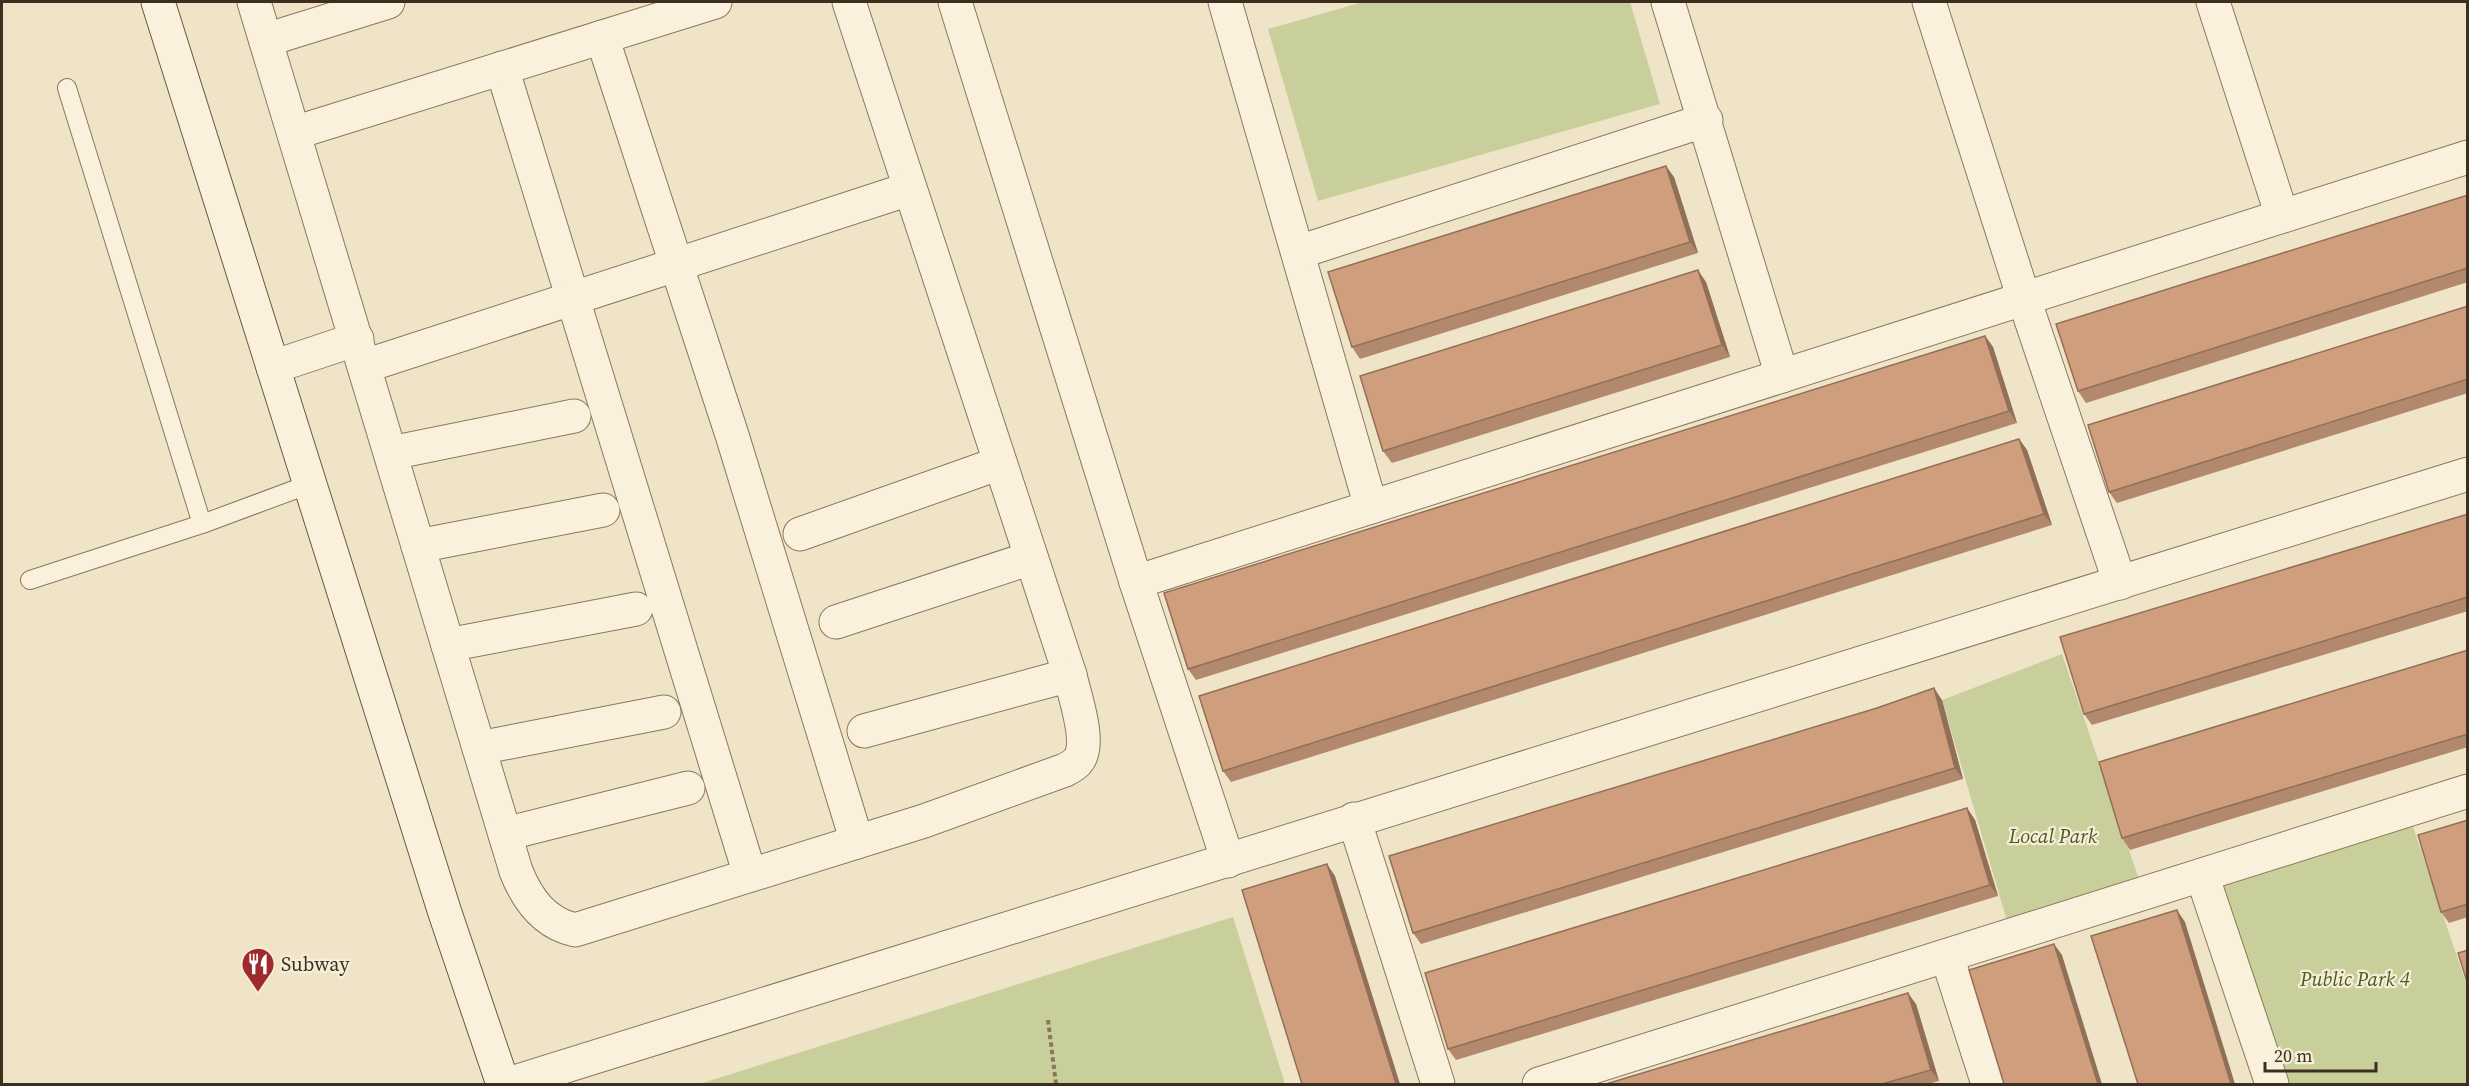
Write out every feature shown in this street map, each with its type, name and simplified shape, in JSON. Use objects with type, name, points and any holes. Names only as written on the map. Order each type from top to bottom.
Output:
[{"type":"street","points":[[158,2],[445,913],[503,1084]]},
{"type":"street","points":[[254,2],[524,891],[545,916],[559,926],[575,930],[945,813],[1065,770],[1078,762],[1083,748],[1082,728],[1070,675],[849,2]]},
{"type":"street","points":[[266,39],[388,2]]},
{"type":"street","points":[[294,133],[716,2]]},
{"type":"street","points":[[955,2],[1136,582],[1228,861]]},
{"type":"street","points":[[1668,2],[1706,120],[1782,376]]},
{"type":"street","points":[[1929,2],[2024,299],[2120,583]]},
{"type":"street","points":[[2213,2],[2282,216]]},
{"type":"street","points":[[1230,3],[1371,507]]},
{"type":"street","points":[[602,37],[735,446],[857,842]]},
{"type":"street","points":[[502,68],[750,875]]},
{"type":"street","points":[[1299,252],[1706,120]]},
{"type":"street","points":[[1136,582],[2468,157]]},
{"type":"street","points":[[273,368],[361,352],[573,298],[909,189]]},
{"type":"street","points":[[391,453],[574,416]]},
{"type":"street","points":[[800,534],[1000,463]]},
{"type":"street","points":[[508,1084],[2468,474]]},
{"type":"street","points":[[418,546],[603,510]]},
{"type":"street","points":[[836,622],[1031,558]]},
{"type":"street","points":[[448,645],[636,609]]},
{"type":"street","points":[[864,731],[1070,675]]},
{"type":"street","points":[[479,748],[664,712]]},
{"type":"street","points":[[505,834],[688,788]]},
{"type":"street","points":[[1539,1084],[2468,792]]},
{"type":"street","points":[[1354,819],[1438,1084]]},
{"type":"street","points":[[2202,875],[2272,1084]]},
{"type":"street","points":[[1947,956],[1988,1084]]},
{"type":"lane","points":[[67,88],[202,524]]},
{"type":"lane","points":[[30,580],[202,524],[310,484]]},
{"type":"path","points":[[1048,1020],[1056,1084]]},
{"type":"green space","points":[[1363,2],[1630,2],[1660,104],[1318,201],[1268,29]]},
{"type":"green space","name":"Local Park","points":[[2062,654],[2140,882],[2008,924],[1942,700]]},
{"type":"green space","name":"Public Park 4","points":[[2410,818],[2467,986],[2467,1084],[2279,1084],[2210,882]]},
{"type":"green space","points":[[1233,917],[1285,1084],[699,1084]]},
{"type":"building","points":[[1666,166],[1690,242],[1352,347],[1328,272]]},
{"type":"building","points":[[2468,195],[2468,268],[2078,391],[2056,324]]},
{"type":"building","points":[[1698,270],[1722,345],[1383,451],[1360,376]]},
{"type":"building","points":[[2468,306],[2468,379],[2109,492],[2088,425]]},
{"type":"building","points":[[1985,336],[2009,411],[1188,669],[1164,593]]},
{"type":"building","points":[[2019,439],[2044,514],[1223,771],[1199,696]]},
{"type":"building","points":[[2468,514],[2468,597],[2084,714],[2060,637]]},
{"type":"building","points":[[2468,650],[2468,734],[2122,838],[2099,762]]},
{"type":"building","points":[[1934,688],[1955,768],[1413,933],[1389,856],[1877,708]]},
{"type":"building","points":[[1967,808],[1990,885],[1448,1049],[1425,973]]},
{"type":"building","points":[[2468,820],[2468,904],[2441,912],[2418,835]]},
{"type":"building","points":[[1327,864],[1396,1084],[1302,1084],[1242,890]]},
{"type":"building","points":[[2177,910],[2231,1084],[2138,1084],[2091,936]]},
{"type":"building","points":[[2054,944],[2098,1084],[2004,1084],[1969,970]]},
{"type":"building","points":[[2468,950],[2468,985],[2458,953]]},
{"type":"building","points":[[1908,993],[1931,1070],[1882,1084],[1606,1084]]},
{"type":"place","name":"Subway","points":[[258,993]]}]
